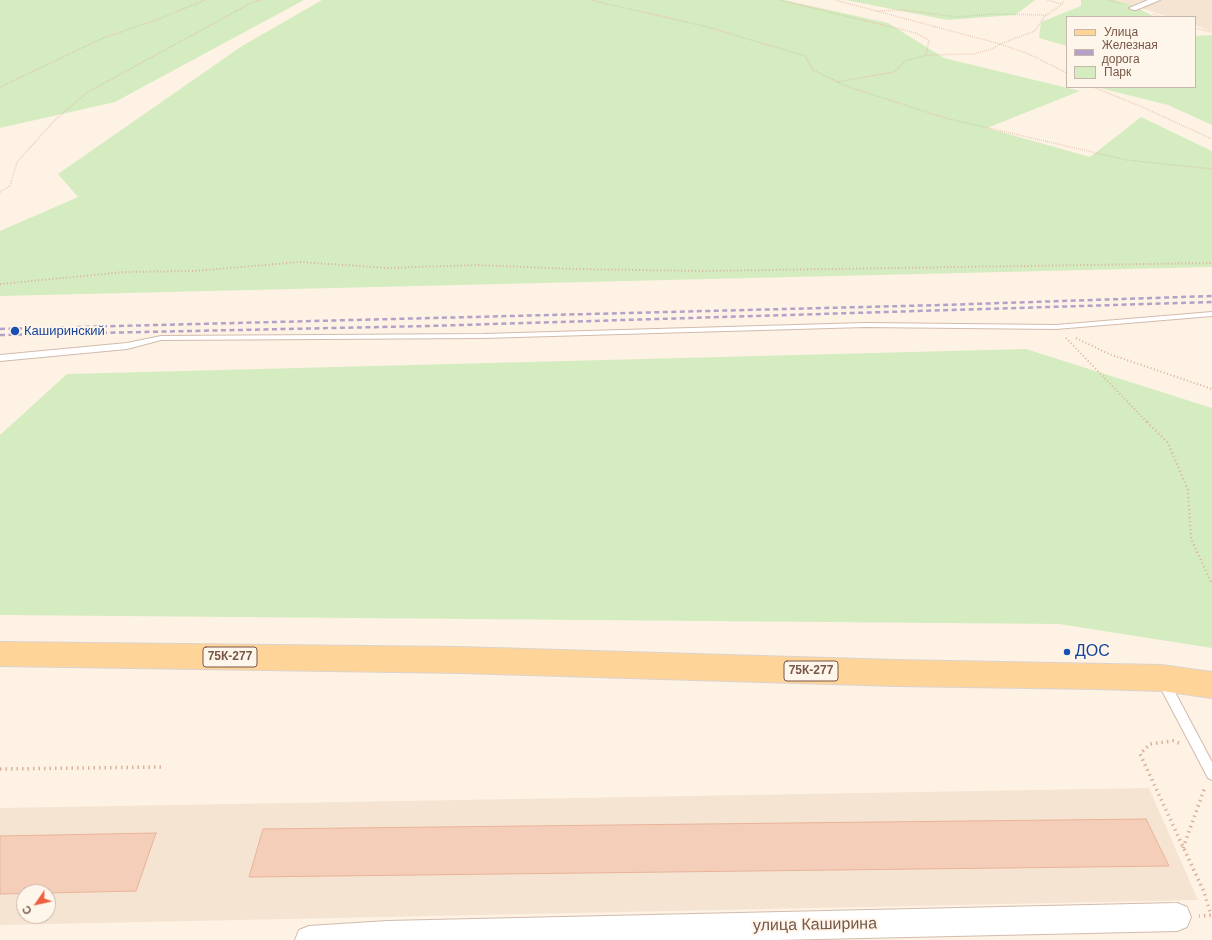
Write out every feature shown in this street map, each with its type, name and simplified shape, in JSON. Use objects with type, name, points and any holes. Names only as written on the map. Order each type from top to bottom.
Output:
[{"type":"main road","name":"75К-277","points":[[0,654],[460,660],[896,673],[1162,678],[1212,685]]},
{"type":"street","points":[[1133,8],[1156,0]]},
{"type":"street","name":"улица Каширина","points":[[309,940],[1177,918]]},
{"type":"lane","points":[[0,358],[127,346],[161,338],[483,336],[865,325],[1056,327],[1212,314]]},
{"type":"lane","points":[[1162,678],[1211,773]]},
{"type":"path","points":[[0,87],[102,38],[159,19],[205,0]]},
{"type":"path","points":[[0,192],[10,186],[17,162],[55,120],[88,92],[251,3],[261,0]]},
{"type":"path","points":[[590,0],[704,26],[804,56],[813,70],[846,86],[945,118],[1127,160],[1212,169]]},
{"type":"path","points":[[779,0],[916,33],[929,40],[926,55]]},
{"type":"path","points":[[835,0],[871,11],[917,21],[1000,44],[1029,54],[1066,73]]},
{"type":"path","points":[[1047,0],[1062,4]]},
{"type":"path","points":[[837,82],[894,72],[905,61],[926,55],[974,54],[992,49],[1000,44],[1035,31],[1047,15],[1062,4],[1064,0]]},
{"type":"path","points":[[871,11],[902,10],[957,17],[993,14],[1047,15]]},
{"type":"path","points":[[1196,28],[1212,32]]},
{"type":"path","points":[[1095,88],[1140,106],[1212,139]]},
{"type":"path","points":[[0,284],[124,272],[194,271],[300,262],[389,268],[477,265],[573,270],[704,272],[1212,263]]},
{"type":"path","points":[[1056,327],[1109,354],[1212,388]]},
{"type":"path","points":[[1056,327],[1168,443],[1188,490],[1191,539],[1212,584]]},
{"type":"path","points":[[1177,918],[1211,915],[1204,892],[1140,754],[1150,744],[1174,741],[1198,747]]},
{"type":"path","points":[[0,769],[164,767]]},
{"type":"path","points":[[1183,849],[1211,773]]},
{"type":"shaded area","points":[[1116,0],[1212,0],[1212,31],[1196,25],[1196,16],[1166,16]]},
{"type":"shaded area","points":[[1149,788],[1198,900],[56,924],[56,884],[16,884],[16,924],[48,924],[0,925],[0,808]]},
{"type":"green space","points":[[0,0],[304,0],[115,102],[0,128]]},
{"type":"green space","points":[[322,0],[784,0],[888,23],[944,58],[1080,91],[987,128],[1090,157],[1141,117],[1212,151],[1212,267],[0,296],[0,231],[78,197],[58,174],[242,46]]},
{"type":"green space","points":[[846,0],[1035,0],[1015,15],[947,20]]},
{"type":"green space","points":[[1081,0],[1115,0],[1132,5],[1153,16],[1066,16],[1066,46],[1039,38],[1041,22],[1081,6]]},
{"type":"green space","points":[[1212,35],[1212,125],[1168,105],[1100,88],[1196,88],[1196,36]]},
{"type":"green space","points":[[1026,349],[1212,408],[1212,648],[1059,624],[0,615],[0,435],[67,374]]},
{"type":"building","points":[[1146,819],[1169,866],[249,877],[263,829]]},
{"type":"building","points":[[156,833],[136,891],[56,893],[56,884],[16,884],[16,894],[0,894],[0,836]]},
{"type":"railway","points":[[0,329],[942,305],[1212,296]]},
{"type":"railway","points":[[0,335],[428,326],[1212,302]]},
{"type":"place","name":"Каширинский","points":[[15,331]]},
{"type":"place","name":"ДОС","points":[[1067,652]]}]
